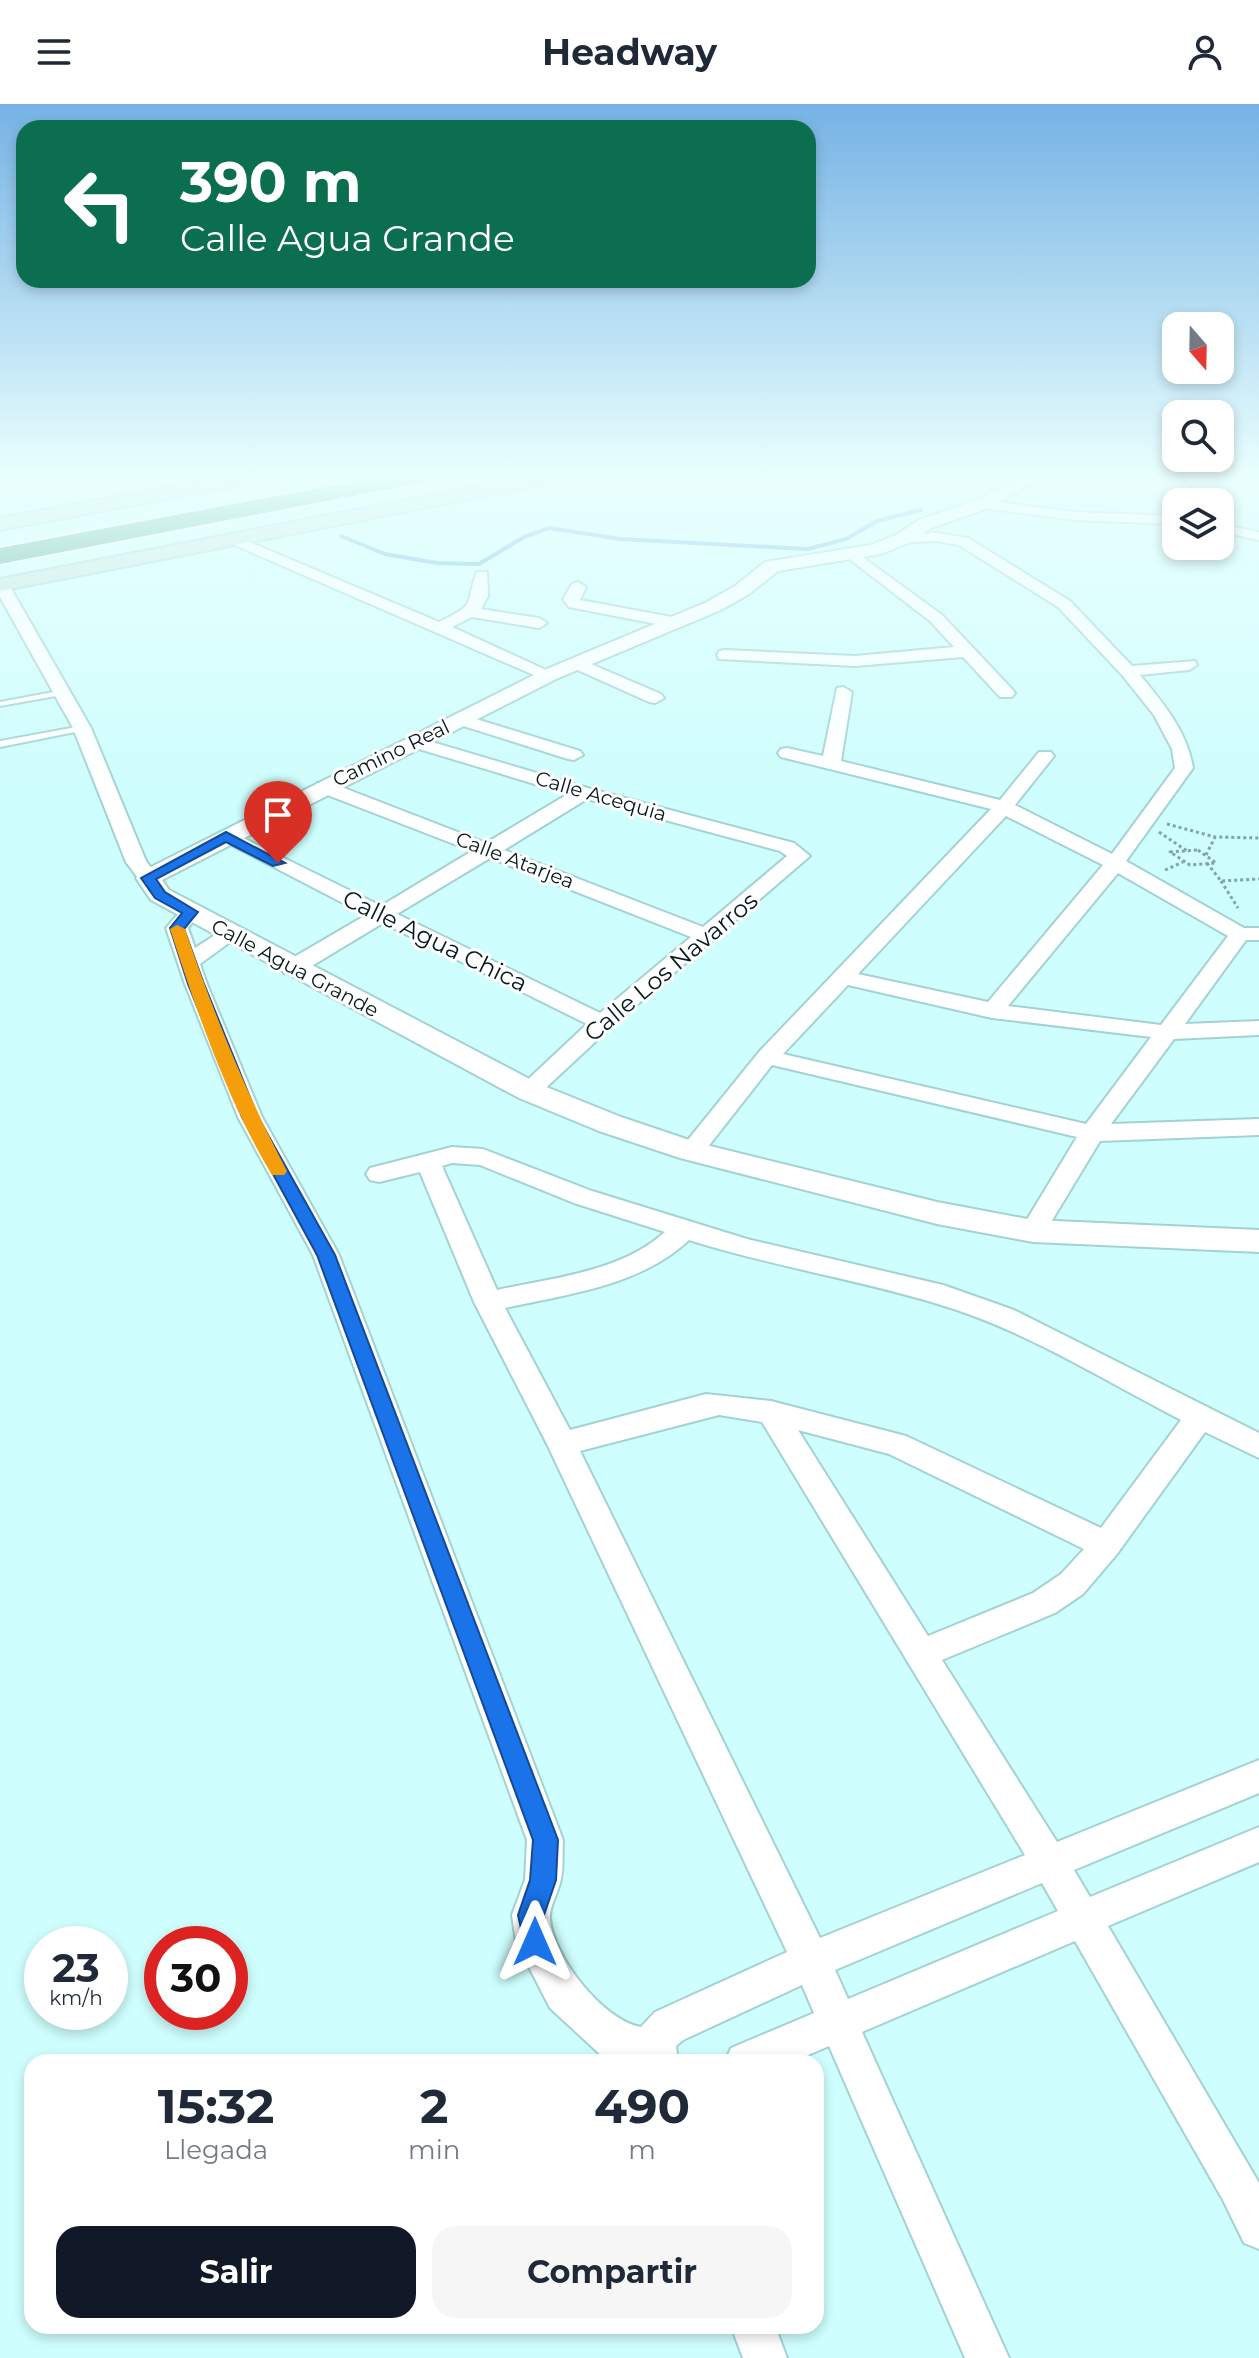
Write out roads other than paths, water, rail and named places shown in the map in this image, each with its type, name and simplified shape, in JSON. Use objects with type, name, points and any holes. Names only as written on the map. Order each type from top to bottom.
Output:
[{"type":"street","points":[[332,581],[549,675]]},
{"type":"street","points":[[440,627],[472,612],[483,594],[482,581]]},
{"type":"street","name":"Camino Real","points":[[148,878],[549,675],[677,623],[742,590],[753,581]]},
{"type":"street","points":[[887,581],[936,618],[1006,693]]},
{"type":"street","points":[[992,1011],[1115,863],[1184,768],[1177,738],[1128,671],[1064,604],[1028,581]]},
{"type":"street","name":"Calle Agua Grande","points":[[0,583],[64,692],[82,728],[136,862],[160,895],[292,968],[529,1091],[610,1124],[783,1177],[937,1213],[1033,1231],[1259,1241]]},
{"type":"street","points":[[578,587],[571,599],[575,604],[677,623]]},
{"type":"street","points":[[472,612],[539,623]]},
{"type":"street","points":[[725,655],[855,661],[969,651]]},
{"type":"street","points":[[577,663],[655,698]]},
{"type":"street","points":[[1128,671],[1189,665]]},
{"type":"street","points":[[831,764],[843,692]]},
{"type":"street","points":[[460,719],[574,755]]},
{"type":"street","name":"Calle Acequia","points":[[415,742],[584,793],[787,847]]},
{"type":"street","points":[[787,753],[1004,807],[1250,934],[1165,1032],[1092,1133],[1033,1231]]},
{"type":"street","points":[[691,1151],[767,1057],[1004,807],[1045,756]]},
{"type":"street","name":"Calle Atarjea","points":[[324,787],[706,935]]},
{"type":"street","points":[[292,968],[584,793]]},
{"type":"street","name":"Calle Agua Chica","points":[[226,837],[602,1023]]},
{"type":"street","name":"Calle Los Navarros","points":[[529,1091],[602,1023],[800,859],[798,852],[787,847]]},
{"type":"street","points":[[190,912],[177,928],[188,962],[250,1117],[332,1269],[545,1840],[543,1880],[531,1915],[535,1942],[564,1994],[617,2043],[653,2054]]},
{"type":"street","points":[[188,962],[230,934]]},
{"type":"street","points":[[842,977],[992,1011],[1165,1032],[1259,1028]]},
{"type":"street","points":[[767,1057],[1092,1133],[1259,1127]]},
{"type":"street","points":[[379,1174],[461,1154],[483,1157],[583,1197],[744,1248],[943,1295],[976,1306],[1259,1446]]},
{"type":"street","points":[[428,1161],[488,1302],[562,1444],[811,1961],[987,2358]]},
{"type":"street","points":[[488,1302],[635,1264],[674,1242],[685,1229]]},
{"type":"street","points":[[562,1444],[706,1405],[732,1405],[771,1412],[896,1444],[1106,1545]]},
{"type":"street","points":[[771,1412],[1081,1918],[1248,2180],[1259,2228]]},
{"type":"street","points":[[920,1654],[1058,1595],[1072,1584],[1106,1545],[1200,1416]]},
{"type":"street","points":[[656,2054],[656,2039],[669,2026],[811,1961],[1259,1776]]},
{"type":"street","points":[[764,2054],[1259,1844]]},
{"type":"street","points":[[756,2334],[765,2358]]},
{"type":"lane","points":[[0,704],[64,692]]},
{"type":"lane","points":[[0,744],[82,728]]}]
